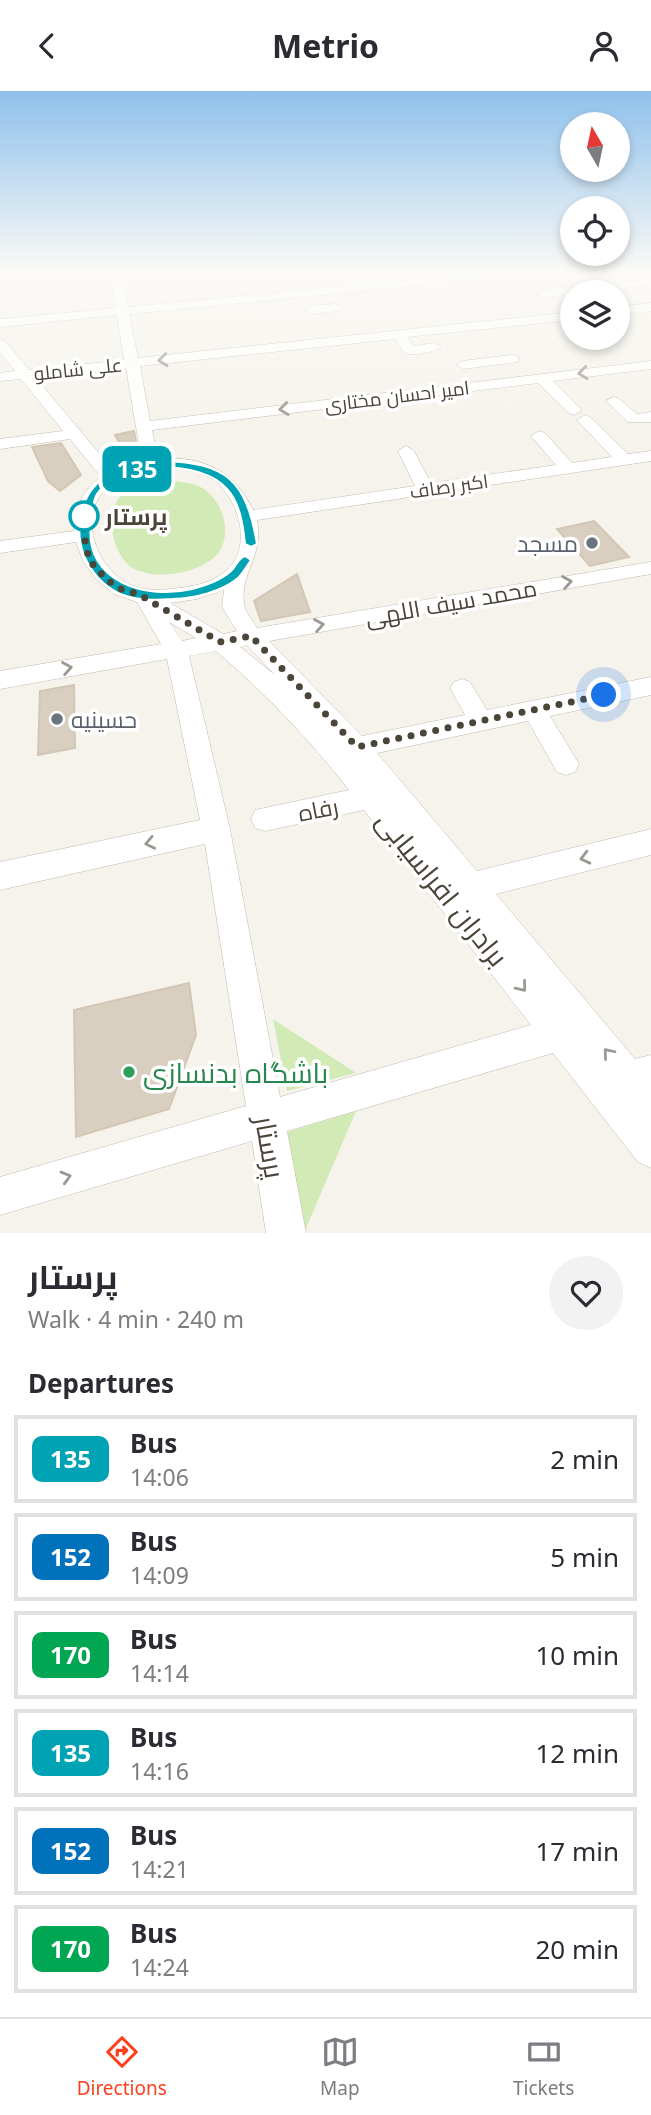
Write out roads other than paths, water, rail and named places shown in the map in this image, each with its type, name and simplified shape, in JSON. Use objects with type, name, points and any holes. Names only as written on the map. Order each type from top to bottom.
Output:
[{"type":"street","points":[[125,324],[151,466]]},
{"type":"street","name":"علی شاملو","points":[[24,375],[492,324]]},
{"type":"street","points":[[356,326],[364,338]]},
{"type":"street","points":[[398,334],[404,351],[434,347]]},
{"type":"street","points":[[0,344],[110,478]]},
{"type":"street","points":[[463,365],[513,359]]},
{"type":"street","points":[[490,362],[508,382]]},
{"type":"street","name":"امیر احسان مختاری","points":[[144,426],[651,365]]},
{"type":"street","points":[[0,377],[24,375]]},
{"type":"street","points":[[541,378],[624,460]]},
{"type":"street","points":[[613,401],[634,419],[651,417]]},
{"type":"street","points":[[0,443],[74,434]]},
{"type":"street","points":[[539,436],[569,468]]},
{"type":"street","points":[[406,451],[426,489]]},
{"type":"street","name":"اکبر رصاف","points":[[247,516],[651,456]]},
{"type":"street","points":[[140,595],[191,594],[235,575],[245,560],[251,544],[247,516],[234,489],[217,473],[194,465],[151,466],[110,478],[95,489],[88,502],[84,535],[89,560],[107,580],[121,589],[140,595],[220,642]]},
{"type":"street","points":[[0,547],[84,535]]},
{"type":"street","name":"محمد سیف اللهی","points":[[0,680],[651,568]]},
{"type":"street","name":"برادران افراسیابی","points":[[235,575],[233,607],[251,636],[357,747],[382,795]]},
{"type":"street","points":[[140,595],[176,649]]},
{"type":"street","name":"برادران افراسیابی","points":[[220,642],[267,682],[334,751],[382,795],[458,889],[559,1034],[651,1149]]},
{"type":"street","name":"پرستار","points":[[176,649],[216,829],[286,1233]]},
{"type":"street","points":[[357,747],[651,686]]},
{"type":"street","points":[[461,688],[480,721]]},
{"type":"street","points":[[534,710],[566,764]]},
{"type":"street","name":"رفاه","points":[[265,819],[382,795]]},
{"type":"street","points":[[0,876],[216,829]]},
{"type":"street","points":[[458,889],[651,842]]},
{"type":"street","name":"برادران افراسیابی","points":[[458,889],[640,1076],[651,1106]]},
{"type":"street","points":[[0,1196],[559,1034]]},
{"type":"place","name":"پرستار","points":[[84,516]]},
{"type":"place","name":"مسجد","points":[[592,543]]},
{"type":"place","name":"حسینیه","points":[[57,719]]},
{"type":"place","name":"باشگاه بدنسازی","points":[[129,1072]]}]
